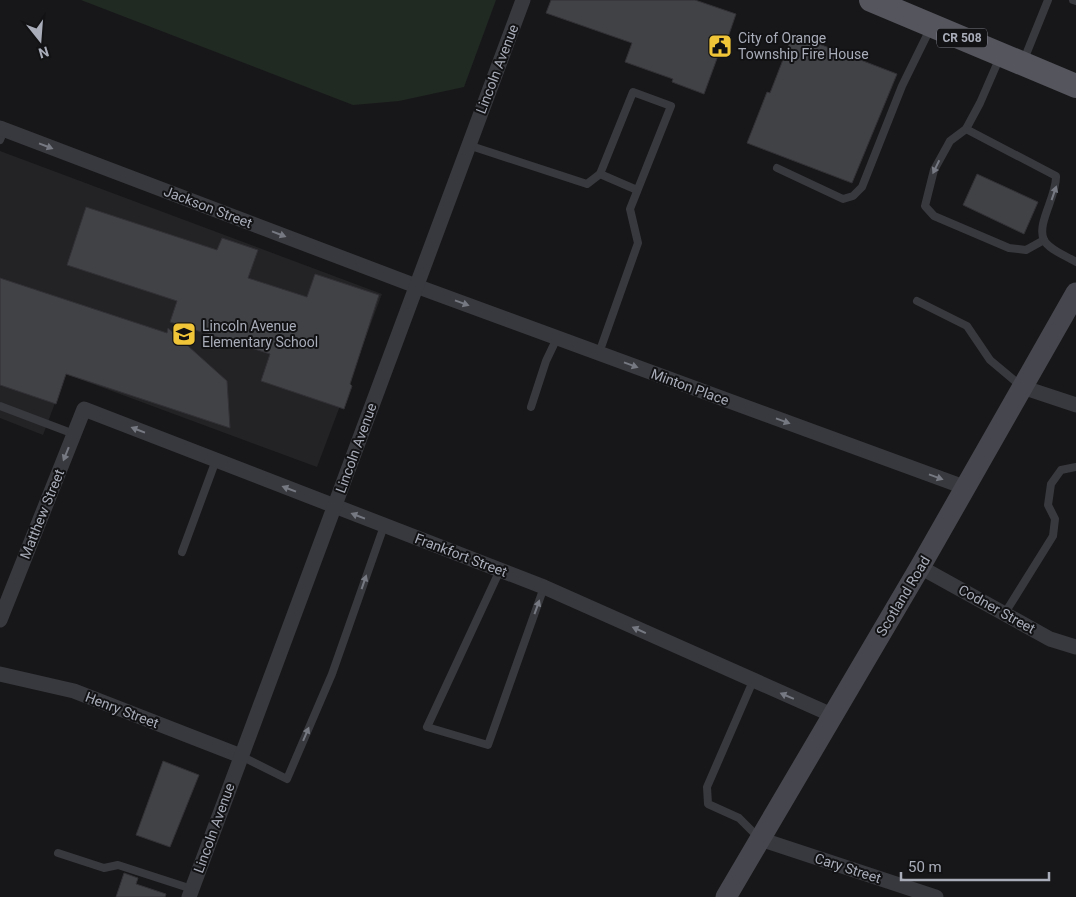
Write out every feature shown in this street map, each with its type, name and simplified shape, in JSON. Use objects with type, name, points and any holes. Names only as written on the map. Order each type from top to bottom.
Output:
[{"type":"main road","name":"CR 508","points":[[872,0],[1076,86]]},
{"type":"main road","name":"Scotland Road","points":[[726,897],[920,567],[1076,292]]},
{"type":"street","name":"Lincoln Avenue","points":[[191,893],[240,756],[523,0]]},
{"type":"street","name":"Jackson Street","points":[[1,133],[416,286]]},
{"type":"street","name":"Minton Place","points":[[416,286],[964,487]]},
{"type":"street","points":[[1022,387],[1076,405]]},
{"type":"street","name":"Frankfort Street","points":[[84,408],[334,507],[544,587],[832,715]]},
{"type":"street","name":"Matthew Street","points":[[0,620],[84,408]]},
{"type":"street","name":"Codner Street","points":[[920,567],[1005,612],[1050,639],[1076,647]]},
{"type":"street","name":"Henry Street","points":[[0,674],[74,691],[240,756]]},
{"type":"street","name":"Cary Street","points":[[760,838],[936,897]]},
{"type":"lane","points":[[1023,64],[1048,0]]},
{"type":"lane","points":[[777,168],[843,199],[853,196],[862,187],[902,86],[932,25]]},
{"type":"lane","points":[[1001,55],[980,103],[966,129],[950,142],[934,170],[925,206],[934,216],[1009,248],[1026,250],[1044,240]]},
{"type":"lane","points":[[468,146],[587,184],[600,174],[633,92],[671,106],[630,209],[638,243],[598,353]]},
{"type":"lane","points":[[966,129],[1056,176],[1057,188],[1042,224],[1044,240],[1076,262]]},
{"type":"lane","points":[[600,174],[637,190]]},
{"type":"lane","points":[[917,301],[967,326],[990,360],[1022,387]]},
{"type":"lane","points":[[531,407],[546,361],[557,338]]},
{"type":"lane","points":[[0,406],[74,434]]},
{"type":"lane","points":[[182,552],[216,460]]},
{"type":"lane","points":[[1005,612],[1053,536],[1055,518],[1048,505],[1051,484],[1061,470],[1076,467]]},
{"type":"lane","points":[[240,756],[287,779],[332,674],[384,526]]},
{"type":"lane","points":[[500,570],[427,727],[488,745],[544,587]]},
{"type":"lane","points":[[753,681],[707,787],[708,804],[739,818],[760,838]]},
{"type":"lane","points":[[58,853],[104,868],[118,865],[191,893]]},
{"type":"shaded area","points":[[81,0],[496,0],[464,87],[399,101],[353,105]]},
{"type":"shaded area","name":"Lincoln Avenue Elementary School","points":[[0,151],[382,294],[317,467],[66,374],[43,435],[0,418]]},
{"type":"building","points":[[551,0],[695,0],[736,14],[726,43],[723,42],[704,94],[672,82],[673,79],[625,62],[632,43],[546,13]]},
{"type":"building","points":[[793,34],[897,74],[852,183],[747,143],[767,92],[770,93]]},
{"type":"building","points":[[977,174],[1038,202],[1024,234],[963,205]]},
{"type":"building","points":[[86,207],[217,250],[222,238],[258,250],[248,278],[307,297],[315,274],[379,295],[350,384],[352,386],[344,409],[261,381],[270,354],[170,322],[177,301],[67,265]]},
{"type":"building","points":[[0,278],[167,333],[168,328],[227,381],[230,428],[66,374],[56,404],[0,385]]},
{"type":"building","points":[[163,761],[199,775],[170,847],[136,835]]},
{"type":"building","points":[[124,873],[138,878],[136,884],[166,894],[165,897],[116,897]]},
{"type":"place","name":"City of Orange Township Fire House","points":[[720,46]]},
{"type":"place","name":"Lincoln Avenue Elementary School","points":[[184,334]]}]
